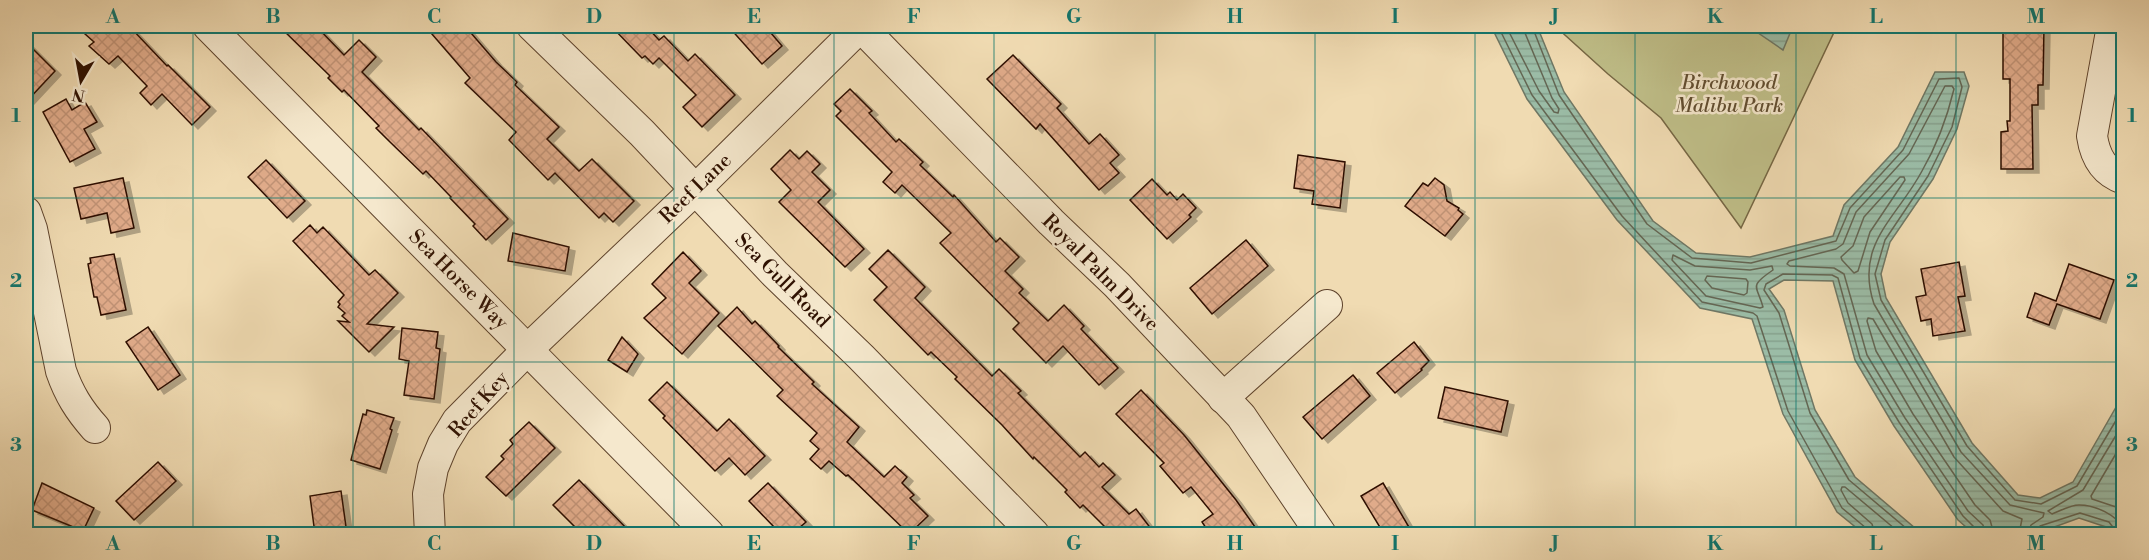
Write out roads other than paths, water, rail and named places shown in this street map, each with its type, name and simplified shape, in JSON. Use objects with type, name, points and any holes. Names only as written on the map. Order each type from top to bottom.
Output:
[{"type":"street","name":"Sea Horse Way","points":[[208,26],[709,534]]},
{"type":"street","name":"Sea Gull Road","points":[[532,26],[696,189],[776,274],[1035,534]]},
{"type":"street","name":"Reef Lane","points":[[528,349],[696,189],[861,26]]},
{"type":"street","name":"Royal Palm Drive","points":[[861,26],[1051,222],[1117,285],[1240,416],[1321,534]]},
{"type":"street","points":[[2112,26],[2092,136],[2094,150],[2099,161],[2109,172],[2124,178]]},
{"type":"street","points":[[26,212],[32,229],[61,371],[68,392],[80,411],[95,428]]},
{"type":"street","points":[[1223,398],[1327,305]]},
{"type":"street","name":"Reef Key","points":[[430,534],[428,494],[433,468],[443,444],[458,421],[528,349]]},
{"type":"water","points":[[1491,26],[1537,26],[1564,92],[1653,221],[1696,253],[1750,257],[1833,236],[1844,205],[1898,147],[1935,72],[1964,72],[1969,86],[1957,129],[1933,179],[1890,242],[1881,274],[1886,298],[1972,443],[2018,495],[2040,498],[2073,482],[2123,395],[2123,534],[2112,534],[2106,527],[2079,518],[2035,534],[1974,534],[1958,520],[1894,426],[1855,360],[1833,281],[1784,280],[1769,289],[1784,310],[1815,410],[1855,477],[1922,534],[1864,534],[1837,512],[1783,414],[1752,319],[1700,308],[1617,220],[1527,99]]},
{"type":"water","points":[[1748,26],[1793,26],[1783,50]]},
{"type":"park label","name":"Birchwood Malibu Park","points":[[1729,94]]}]
